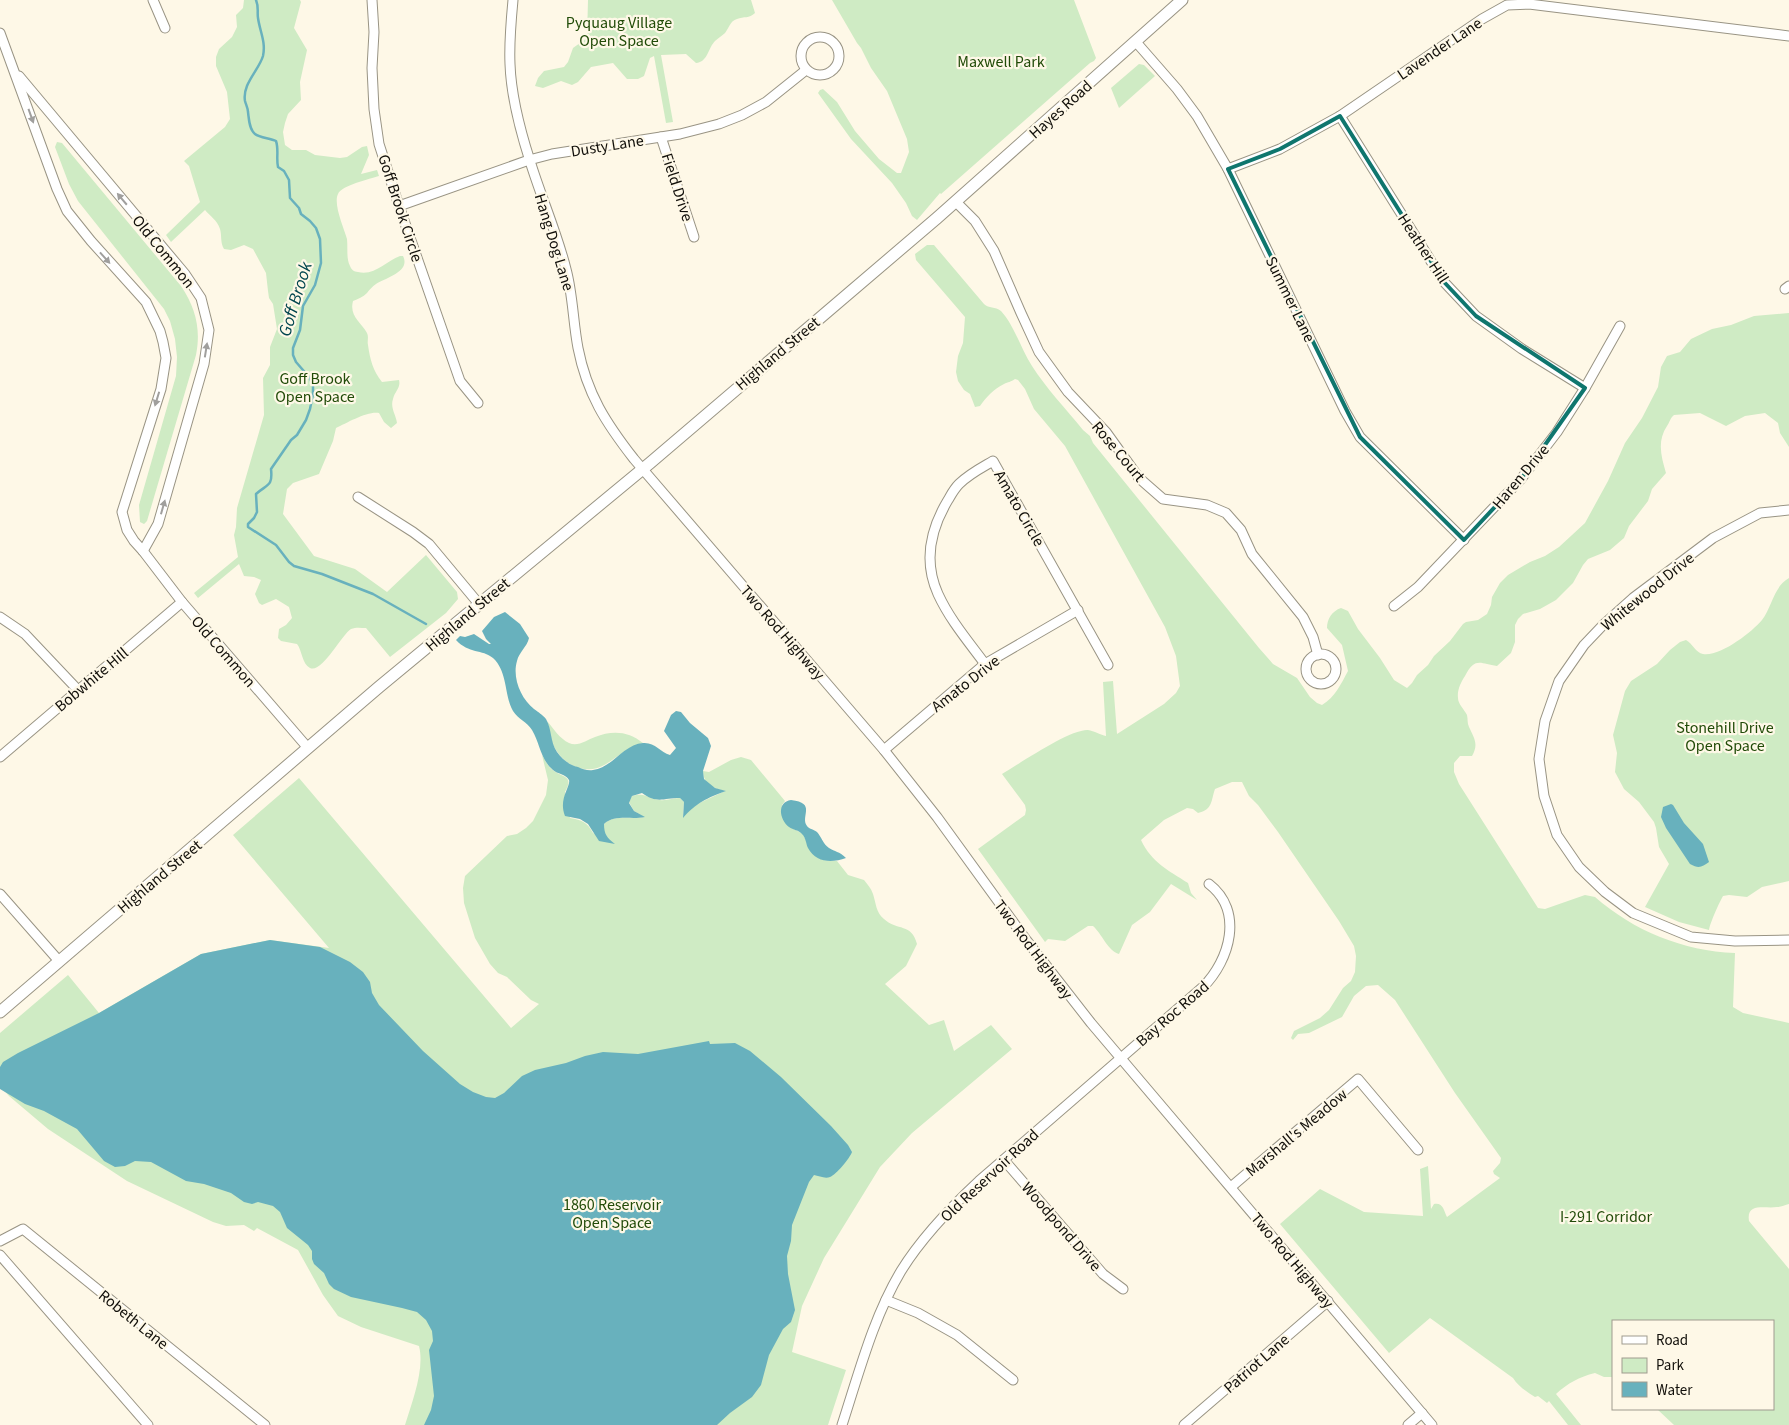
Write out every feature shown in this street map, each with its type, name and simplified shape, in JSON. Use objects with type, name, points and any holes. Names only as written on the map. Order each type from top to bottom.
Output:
[{"type":"main road","name":"Hayes Road","points":[[937,218],[1182,0]]},
{"type":"main road","name":"Highland Street","points":[[0,1012],[308,748],[642,469],[937,218]]},
{"type":"street","points":[[152,0],[165,28]]},
{"type":"street","name":"Goff Brook Circle","points":[[372,0],[374,109],[380,144],[399,206],[460,381],[478,403]]},
{"type":"street","name":"Hang Dog Lane","points":[[514,0],[511,21],[510,66],[518,114],[530,160],[566,269],[574,307],[578,347],[585,376],[595,402],[612,431],[642,469]]},
{"type":"street","name":"Lavender Lane","points":[[1228,170],[1280,149],[1340,116],[1482,18],[1506,6],[1530,4],[1789,36]]},
{"type":"street","name":"Old Common","points":[[0,33],[56,189],[67,211],[91,241],[146,302],[164,342],[166,358],[160,389],[122,512],[126,530],[182,602],[308,748]]},
{"type":"street","points":[[821,37],[829,38],[835,43],[840,57],[834,71],[820,76],[806,70],[801,56],[807,42],[821,37]]},
{"type":"street","name":"Summer Lane","points":[[1136,42],[1177,89],[1197,116],[1228,170],[1345,411],[1360,437],[1464,540]]},
{"type":"street","name":"Old Common","points":[[14,70],[185,274],[201,298],[209,330],[204,364],[158,524],[143,551]]},
{"type":"street","name":"Dusty Lane","points":[[399,206],[552,154],[702,129],[742,115],[766,102],[806,70]]},
{"type":"street","name":"Heather Hill","points":[[1340,116],[1444,282],[1476,316],[1522,349],[1585,388]]},
{"type":"street","name":"Field Drive","points":[[661,136],[694,237]]},
{"type":"street","name":"Rose Court","points":[[956,202],[975,221],[994,251],[1039,352],[1068,392],[1106,432],[1139,478],[1164,499],[1206,505],[1226,513],[1241,530],[1252,554],[1303,618],[1313,637],[1318,655]]},
{"type":"street","name":"Haren Drive","points":[[1394,606],[1418,587],[1521,479],[1557,432],[1585,388],[1620,326]]},
{"type":"street","name":"Amato Circle","points":[[985,664],[950,617],[937,592],[930,566],[931,537],[940,513],[957,486],[976,470],[993,461],[1108,665]]},
{"type":"street","name":"Two Rod Highway","points":[[642,469],[884,750],[937,817],[1027,942],[1121,1058],[1432,1425]]},
{"type":"street","points":[[358,498],[429,544],[479,604]]},
{"type":"street","name":"Whitewood Drive","points":[[1789,510],[1760,512],[1714,538],[1633,598],[1604,624],[1584,645],[1559,681],[1545,721],[1539,759],[1544,796],[1557,835],[1579,867],[1604,892],[1633,914],[1691,938],[1734,941],[1789,940]]},
{"type":"street","name":"Bobwhite Hill","points":[[0,757],[182,602]]},
{"type":"street","name":"Amato Drive","points":[[884,750],[985,664],[1078,610]]},
{"type":"street","points":[[0,617],[25,634],[78,690]]},
{"type":"street","name":"Bay Roc Road","points":[[1121,1058],[1203,987],[1217,970],[1227,950],[1230,926],[1229,915],[1223,897],[1209,884]]},
{"type":"street","points":[[0,894],[59,961]]},
{"type":"street","name":"Old Reservoir Road","points":[[842,1425],[872,1335],[886,1300],[907,1263],[937,1224],[963,1196],[1121,1058]]},
{"type":"street","name":"Marshall's Meadow","points":[[1231,1187],[1358,1079],[1418,1150]]},
{"type":"street","name":"Woodpond Drive","points":[[1004,1160],[1103,1274],[1123,1289]]},
{"type":"street","name":"Robeth Lane","points":[[0,1241],[23,1229],[265,1425]]},
{"type":"street","points":[[0,1255],[148,1425]]},
{"type":"street","points":[[886,1300],[918,1314],[957,1335],[1013,1380]]},
{"type":"street","name":"Patriot Lane","points":[[1184,1425],[1328,1301]]},
{"type":"street","points":[[1408,1425],[1422,1413]]},
{"type":"highlighted area","points":[[1340,116],[1444,282],[1476,316],[1585,388],[1521,479],[1464,540],[1360,437],[1228,169],[1280,149]]},
{"type":"green space","name":"Goff Brook Open Space","points":[[244,0],[300,0],[301,2],[294,28],[307,50],[300,82],[301,100],[288,114],[283,132],[285,145],[292,150],[306,150],[315,155],[340,158],[347,157],[362,147],[367,146],[369,155],[361,174],[377,170],[379,176],[345,188],[338,194],[338,210],[347,239],[348,260],[351,268],[357,272],[370,272],[400,256],[403,256],[405,262],[396,274],[376,284],[364,296],[353,301],[352,306],[354,315],[368,334],[371,360],[379,378],[382,382],[399,380],[399,385],[392,402],[397,423],[391,428],[384,422],[379,413],[374,413],[357,418],[336,428],[333,441],[319,474],[293,483],[287,489],[283,514],[314,556],[355,569],[387,592],[426,555],[457,592],[458,599],[446,613],[390,657],[366,628],[355,628],[347,632],[326,660],[315,668],[310,668],[305,663],[297,644],[281,641],[278,638],[279,629],[292,618],[289,607],[276,599],[262,605],[259,603],[255,594],[261,580],[244,576],[239,564],[198,598],[194,593],[238,557],[234,535],[237,508],[264,415],[263,378],[270,365],[270,347],[277,329],[273,304],[269,298],[266,273],[253,249],[244,245],[231,250],[224,249],[219,226],[205,210],[171,242],[166,235],[200,202],[189,166],[184,161],[225,127],[230,119],[227,92],[216,66],[216,57],[219,49],[232,37],[237,27],[236,15],[243,8]]},
{"type":"green space","name":"Pyquaug Village Open Space","points":[[588,0],[751,0],[755,13],[733,21],[700,62],[696,63],[686,54],[661,55],[673,122],[666,123],[654,56],[650,58],[644,76],[638,79],[627,79],[613,63],[591,67],[578,82],[572,85],[561,81],[543,88],[535,86],[538,78],[544,71],[564,67],[573,48],[587,38]]},
{"type":"green space","name":"Maxwell Park","points":[[832,0],[1074,0],[1096,58],[940,193],[917,220],[912,216],[906,203],[892,183],[851,139],[818,93],[823,89],[837,102],[855,131],[879,159],[897,173],[901,173],[909,152],[907,139],[887,91],[871,68]]},
{"type":"green space","points":[[1139,64],[1144,65],[1155,76],[1119,108],[1111,88]]},
{"type":"green space","points":[[57,142],[62,143],[181,286],[196,319],[198,337],[196,355],[147,521],[144,524],[140,522],[139,505],[176,376],[177,357],[175,339],[170,321],[164,309],[78,201],[69,184],[55,147]]},
{"type":"green space","name":"I-291 Corridor","points":[[927,245],[934,245],[984,304],[1001,311],[1010,323],[1024,352],[1043,382],[1090,436],[1093,443],[1259,648],[1273,664],[1297,678],[1310,697],[1322,705],[1334,694],[1348,671],[1342,645],[1327,628],[1329,619],[1335,611],[1341,608],[1348,611],[1358,629],[1394,680],[1407,688],[1463,624],[1478,620],[1487,614],[1492,597],[1500,583],[1508,575],[1559,547],[1585,523],[1608,481],[1625,443],[1642,418],[1658,387],[1661,367],[1667,356],[1680,352],[1691,339],[1712,329],[1731,325],[1754,316],[1789,313],[1789,447],[1780,433],[1778,423],[1765,413],[1745,416],[1726,426],[1700,413],[1674,415],[1664,432],[1661,443],[1661,455],[1666,473],[1652,489],[1648,501],[1629,526],[1624,538],[1610,550],[1588,559],[1573,583],[1556,600],[1540,609],[1523,614],[1518,619],[1515,625],[1515,642],[1511,653],[1497,666],[1482,663],[1475,664],[1462,681],[1458,692],[1458,700],[1467,715],[1468,726],[1475,741],[1475,748],[1472,756],[1460,756],[1454,763],[1454,772],[1459,784],[1538,908],[1545,909],[1585,895],[1595,897],[1626,920],[1660,937],[1697,948],[1735,953],[1733,1007],[1743,1013],[1789,1023],[1789,1204],[1753,1209],[1750,1211],[1749,1221],[1789,1269],[1789,1425],[1674,1425],[1658,1410],[1774,1410],[1774,1320],[1612,1320],[1612,1377],[1604,1377],[1595,1373],[1574,1381],[1556,1394],[1581,1425],[1568,1425],[1549,1401],[1547,1403],[1538,1396],[1535,1397],[1529,1393],[1513,1378],[1430,1318],[1389,1353],[1280,1224],[1320,1189],[1364,1212],[1423,1216],[1420,1169],[1428,1166],[1431,1209],[1434,1204],[1439,1204],[1447,1217],[1500,1178],[1493,1171],[1500,1163],[1501,1158],[1455,1093],[1395,1000],[1378,985],[1366,986],[1354,996],[1342,1017],[1309,1033],[1298,1034],[1293,1040],[1291,1038],[1294,1031],[1320,1018],[1329,1010],[1343,988],[1351,981],[1355,972],[1356,956],[1354,946],[1339,921],[1278,832],[1249,796],[1242,782],[1232,782],[1215,789],[1211,804],[1206,810],[1198,813],[1193,809],[1187,808],[1164,820],[1141,840],[1155,860],[1188,883],[1191,893],[1197,900],[1171,884],[1150,912],[1132,925],[1119,954],[1108,946],[1093,926],[1088,926],[1065,941],[1048,939],[1045,942],[978,849],[1025,815],[1025,805],[1002,774],[1069,735],[1088,730],[1106,736],[1103,682],[1113,681],[1117,734],[1164,704],[1176,693],[1180,686],[1176,656],[1165,627],[1065,446],[1034,409],[1025,389],[1018,380],[1015,379],[1000,386],[980,406],[975,407],[970,394],[964,390],[958,381],[956,372],[958,356],[963,343],[965,317],[916,260],[915,254]]},
{"type":"green space","name":"Stonehill Drive Open Space","points":[[1789,578],[1789,881],[1762,887],[1747,897],[1723,896],[1709,930],[1679,922],[1645,907],[1669,864],[1659,847],[1654,822],[1639,802],[1624,789],[1615,772],[1617,753],[1613,735],[1625,691],[1631,681],[1657,664],[1680,642],[1686,640],[1698,652],[1703,654],[1718,652],[1735,643],[1762,620],[1780,586]]},
{"type":"green space","points":[[547,721],[563,739],[572,744],[579,744],[608,733],[626,734],[643,743],[638,744],[599,767],[593,769],[579,768],[566,761],[556,750],[551,740]]},
{"type":"green space","name":"1860 Reservoir Open Space","points":[[542,755],[552,770],[568,780],[568,787],[565,792],[570,818],[584,822],[593,833],[607,838],[604,824],[608,821],[618,818],[644,817],[634,811],[629,802],[632,796],[644,795],[662,800],[680,798],[684,802],[683,817],[693,806],[725,791],[716,789],[707,783],[703,771],[709,772],[731,760],[741,757],[751,760],[785,801],[782,805],[794,829],[803,834],[814,855],[823,860],[837,861],[848,875],[864,880],[872,892],[881,917],[889,923],[908,930],[915,937],[917,944],[906,966],[885,984],[929,1025],[944,1020],[954,1051],[991,1025],[1012,1049],[912,1133],[880,1167],[824,1258],[802,1306],[792,1352],[846,1370],[828,1425],[405,1425],[419,1375],[419,1346],[361,1327],[338,1316],[323,1295],[298,1250],[257,1228],[254,1231],[244,1225],[226,1226],[213,1222],[127,1181],[48,1129],[0,1086],[0,1033],[68,975],[99,1013],[201,954],[270,940],[329,948],[233,835],[299,778],[511,1028],[539,1004],[531,1000],[490,964],[475,938],[464,903],[463,888],[465,876],[507,836],[517,834],[533,821],[546,795],[548,780]]},
{"type":"water","points":[[505,612],[520,624],[529,638],[517,661],[516,674],[519,688],[529,705],[546,719],[555,748],[566,761],[583,769],[593,770],[606,765],[630,747],[643,743],[651,744],[670,755],[676,748],[664,731],[671,715],[676,711],[681,712],[690,723],[708,738],[711,746],[703,771],[704,779],[715,788],[726,791],[702,801],[683,818],[684,802],[680,798],[660,800],[642,793],[632,796],[629,803],[634,811],[645,817],[618,818],[604,824],[606,836],[615,844],[599,841],[588,824],[580,819],[565,816],[563,804],[569,780],[566,776],[549,766],[532,730],[513,711],[508,698],[504,677],[498,664],[489,655],[466,647],[456,640],[460,636],[465,637],[474,634],[491,644],[482,631],[494,617]]},
{"type":"water","points":[[791,800],[799,802],[806,807],[805,822],[807,826],[817,832],[827,846],[846,858],[830,861],[815,857],[811,853],[802,834],[789,827],[783,820],[781,811],[783,804]]},
{"type":"water","points":[[1671,804],[1684,823],[1703,844],[1709,862],[1700,867],[1690,864],[1666,828],[1661,817],[1663,807]]},
{"type":"water","name":"1860 Reservoir Open Space","points":[[270,940],[320,947],[350,962],[363,972],[370,982],[372,993],[379,1005],[423,1051],[460,1084],[486,1097],[495,1098],[504,1093],[522,1076],[535,1070],[566,1063],[585,1056],[603,1052],[638,1054],[709,1041],[710,1044],[735,1043],[750,1051],[781,1077],[831,1126],[852,1152],[833,1176],[826,1178],[814,1175],[809,1182],[792,1225],[791,1241],[787,1256],[788,1274],[795,1310],[791,1322],[783,1329],[769,1355],[761,1385],[752,1397],[717,1425],[424,1425],[431,1410],[434,1396],[429,1350],[433,1341],[432,1331],[426,1320],[417,1312],[351,1297],[334,1289],[329,1284],[324,1273],[314,1264],[312,1251],[308,1245],[287,1228],[280,1212],[273,1206],[258,1202],[252,1204],[244,1202],[231,1193],[204,1184],[186,1181],[151,1162],[135,1161],[125,1166],[115,1167],[104,1161],[77,1129],[44,1111],[25,1104],[0,1089],[0,1067],[3,1062],[18,1053],[99,1013],[201,954]]},
{"type":"waterway","name":"Goff Brook","points":[[256,0],[264,51],[261,61],[246,89],[245,101],[250,124],[255,134],[276,141],[278,167],[284,171],[289,180],[290,198],[299,208],[301,214],[316,228],[320,239],[321,263],[315,285],[303,306],[300,330],[293,348],[296,362],[309,377],[313,385],[310,409],[297,435],[291,440],[271,469],[270,482],[256,494],[257,512],[248,524],[248,527],[276,545],[294,566],[322,574],[373,594],[426,624]]}]
